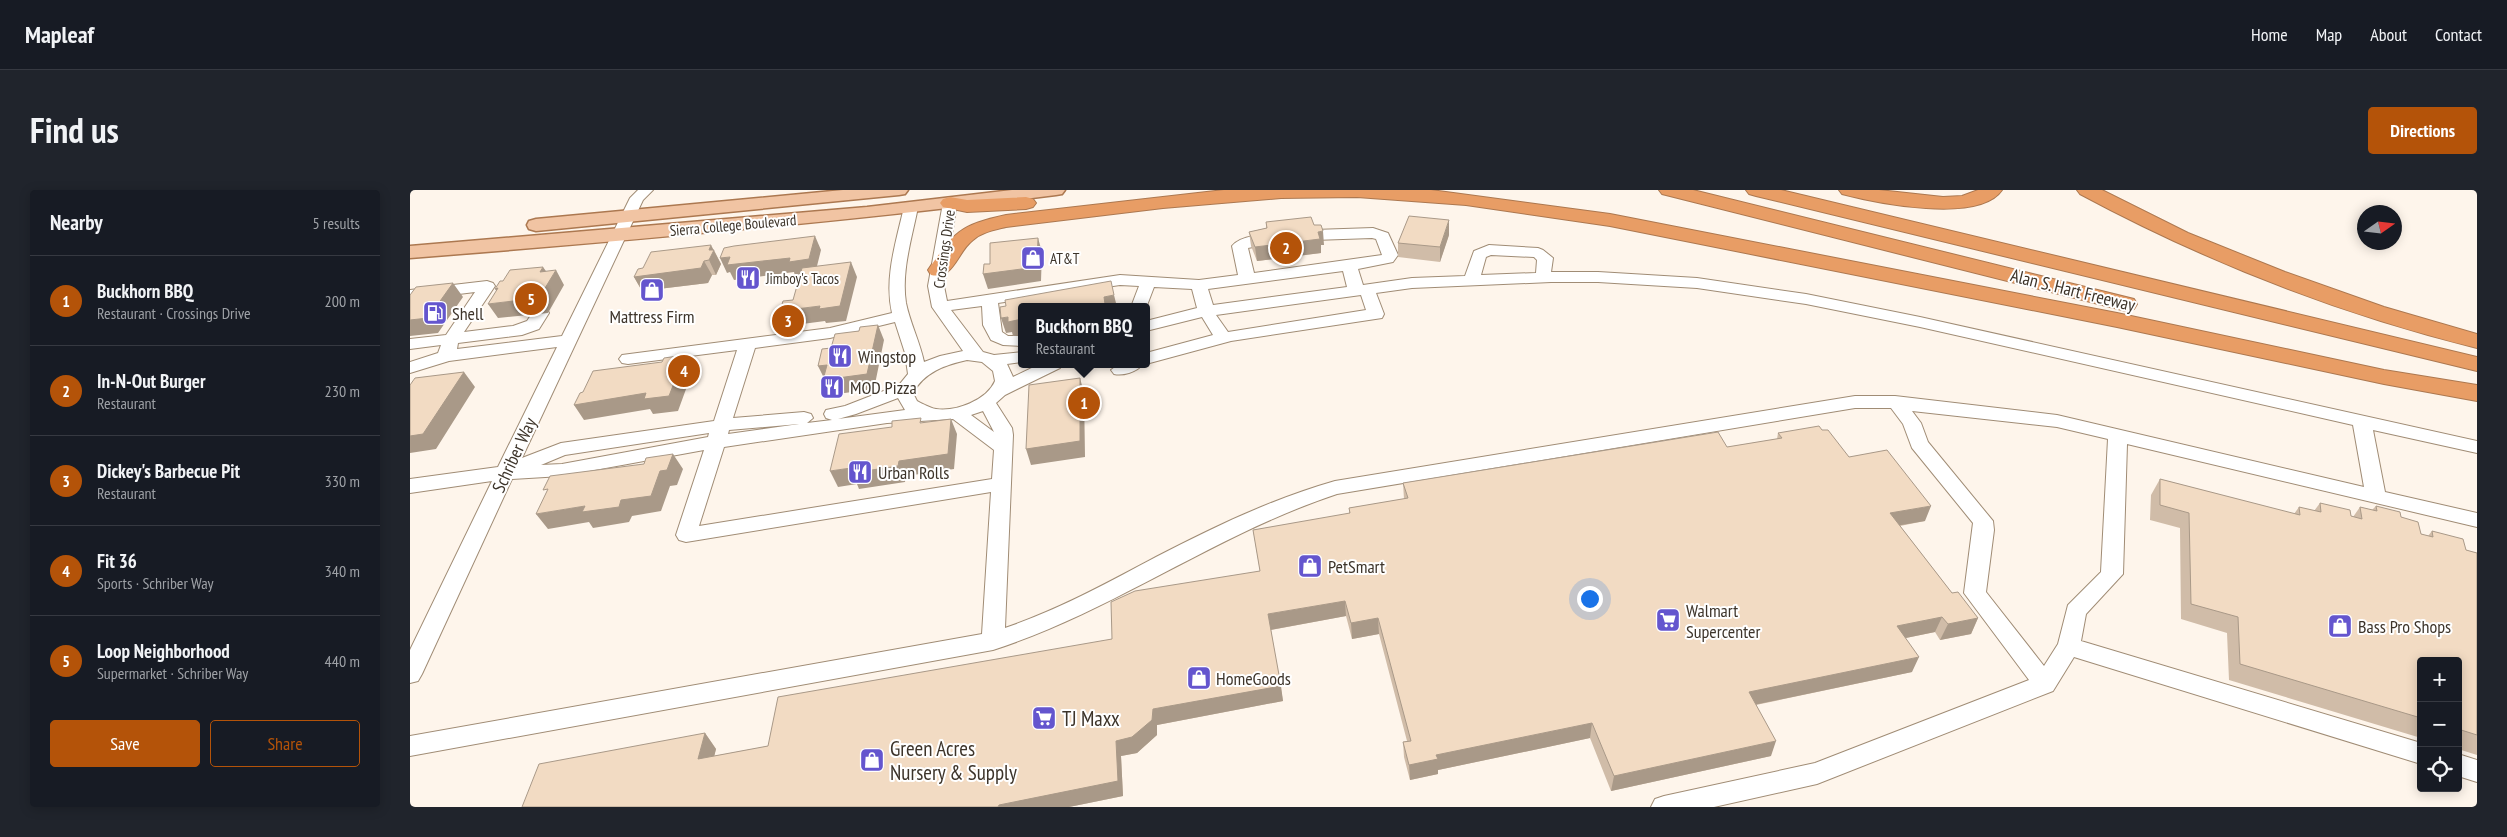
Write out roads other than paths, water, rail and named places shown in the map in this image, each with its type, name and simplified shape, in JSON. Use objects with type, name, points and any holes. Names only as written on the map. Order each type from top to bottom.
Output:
[{"type":"highway","points":[[951,196],[967,206],[1257,190]]},
{"type":"highway","name":"Alan S. Hart Freeway","points":[[1669,190],[2477,392]]},
{"type":"highway","name":"Alan S. Hart Freeway","points":[[1756,190],[2477,364]]},
{"type":"highway","points":[[1849,190],[1899,199],[1934,202],[1971,200],[1986,195],[1992,190]]},
{"type":"highway","points":[[2087,190],[2176,236],[2277,277],[2364,308],[2477,341]]},
{"type":"highway","points":[[939,270],[959,239],[986,225],[1224,197],[1313,191],[1425,194],[1527,206],[1610,220],[2117,320],[2384,377],[2477,392]]},
{"type":"main road","name":"Sierra College Boulevard","points":[[410,238],[899,190]]},
{"type":"main road","name":"Sierra College Boulevard","points":[[410,252],[618,236],[913,199],[1056,190]]},
{"type":"street","name":"Schriber Way","points":[[410,674],[618,236],[637,198],[646,190]]},
{"type":"street","name":"Crossings Drive","points":[[951,196],[936,286],[940,307],[944,316],[984,358],[1000,366],[1004,373],[1004,382],[993,396]]},
{"type":"street","points":[[913,199],[898,288],[901,316],[916,355],[916,374]]},
{"type":"street","points":[[940,307],[1120,280],[1199,284],[1247,279],[1349,266],[1388,259],[1390,254],[1383,236],[1373,233],[1314,235]]},
{"type":"street","points":[[1247,279],[1240,246],[1249,242],[1268,240]]},
{"type":"street","points":[[1472,279],[1479,254],[1489,250],[1538,253],[1544,258],[1543,277]]},
{"type":"street","points":[[1150,359],[1171,351],[1251,332],[1376,314],[1349,266]]},
{"type":"street","points":[[1150,325],[1206,311],[1362,290],[1472,279],[1598,277],[1689,282],[1806,299],[1962,331],[2477,447]]},
{"type":"street","points":[[410,295],[488,286],[504,280]]},
{"type":"street","points":[[1140,303],[1148,282]]},
{"type":"street","points":[[1199,284],[1206,311],[1223,338]]},
{"type":"street","points":[[446,356],[451,339],[488,286]]},
{"type":"street","points":[[990,299],[992,330],[996,338],[1003,341],[1018,341]]},
{"type":"street","points":[[410,344],[508,332],[533,325],[541,313]]},
{"type":"street","points":[[628,359],[830,333],[901,316]]},
{"type":"street","points":[[410,368],[446,356],[568,340]]},
{"type":"street","points":[[748,343],[686,535],[1001,484]]},
{"type":"street","points":[[410,486],[506,473],[561,470],[654,452],[718,434],[850,410],[904,389],[916,374],[945,359],[1018,357]]},
{"type":"street","points":[[718,434],[892,416],[957,413],[1046,368]]},
{"type":"street","points":[[904,389],[904,398],[909,405],[917,411],[930,414]]},
{"type":"street","points":[[993,396],[1003,428],[993,641]]},
{"type":"street","points":[[410,746],[993,641],[1034,628],[1066,614],[1256,516],[1295,499],[1335,488],[1855,402],[1895,402],[2057,421],[2376,498],[2477,520]]},
{"type":"street","points":[[1895,402],[1912,423],[1919,444],[1983,522],[1984,530],[1975,593],[2045,684]]},
{"type":"street","points":[[957,413],[1002,447]]},
{"type":"street","points":[[2362,421],[2376,498]]},
{"type":"street","points":[[1664,807],[1817,773],[2045,684],[2069,646],[2076,612],[2112,574],[2118,435]]},
{"type":"street","points":[[2069,646],[2417,753]]},
{"type":"street","points":[[2462,766],[2477,771]]},
{"type":"place","name":"In-N-Out Burger","points":[[1286,248]]},
{"type":"place","name":"AT&T","points":[[1033,258]]},
{"type":"place","name":"Jimboy's Tacos","points":[[748,278]]},
{"type":"place","name":"Mattress Firm","points":[[652,290]]},
{"type":"place","name":"Loop Neighborhood","points":[[531,299]]},
{"type":"place","name":"Shell","points":[[435,313]]},
{"type":"place","name":"Dickey's Barbecue Pit","points":[[788,321]]},
{"type":"place","name":"Wingstop","points":[[840,356]]},
{"type":"place","name":"Fit 36","points":[[684,371]]},
{"type":"place","name":"MOD Pizza","points":[[832,387]]},
{"type":"place","name":"Buckhorn BBQ","points":[[1084,403]]},
{"type":"place","name":"Urban Rolls","points":[[860,472]]},
{"type":"place","name":"PetSmart","points":[[1310,566]]},
{"type":"place","name":"Walmart Supercenter","points":[[1668,620]]},
{"type":"place","name":"Bass Pro Shops","points":[[2340,626]]},
{"type":"place","name":"HomeGoods","points":[[1199,678]]},
{"type":"place","name":"TJ Maxx","points":[[1044,718]]},
{"type":"place","name":"Green Acres Nursery & Supply","points":[[872,760]]}]
